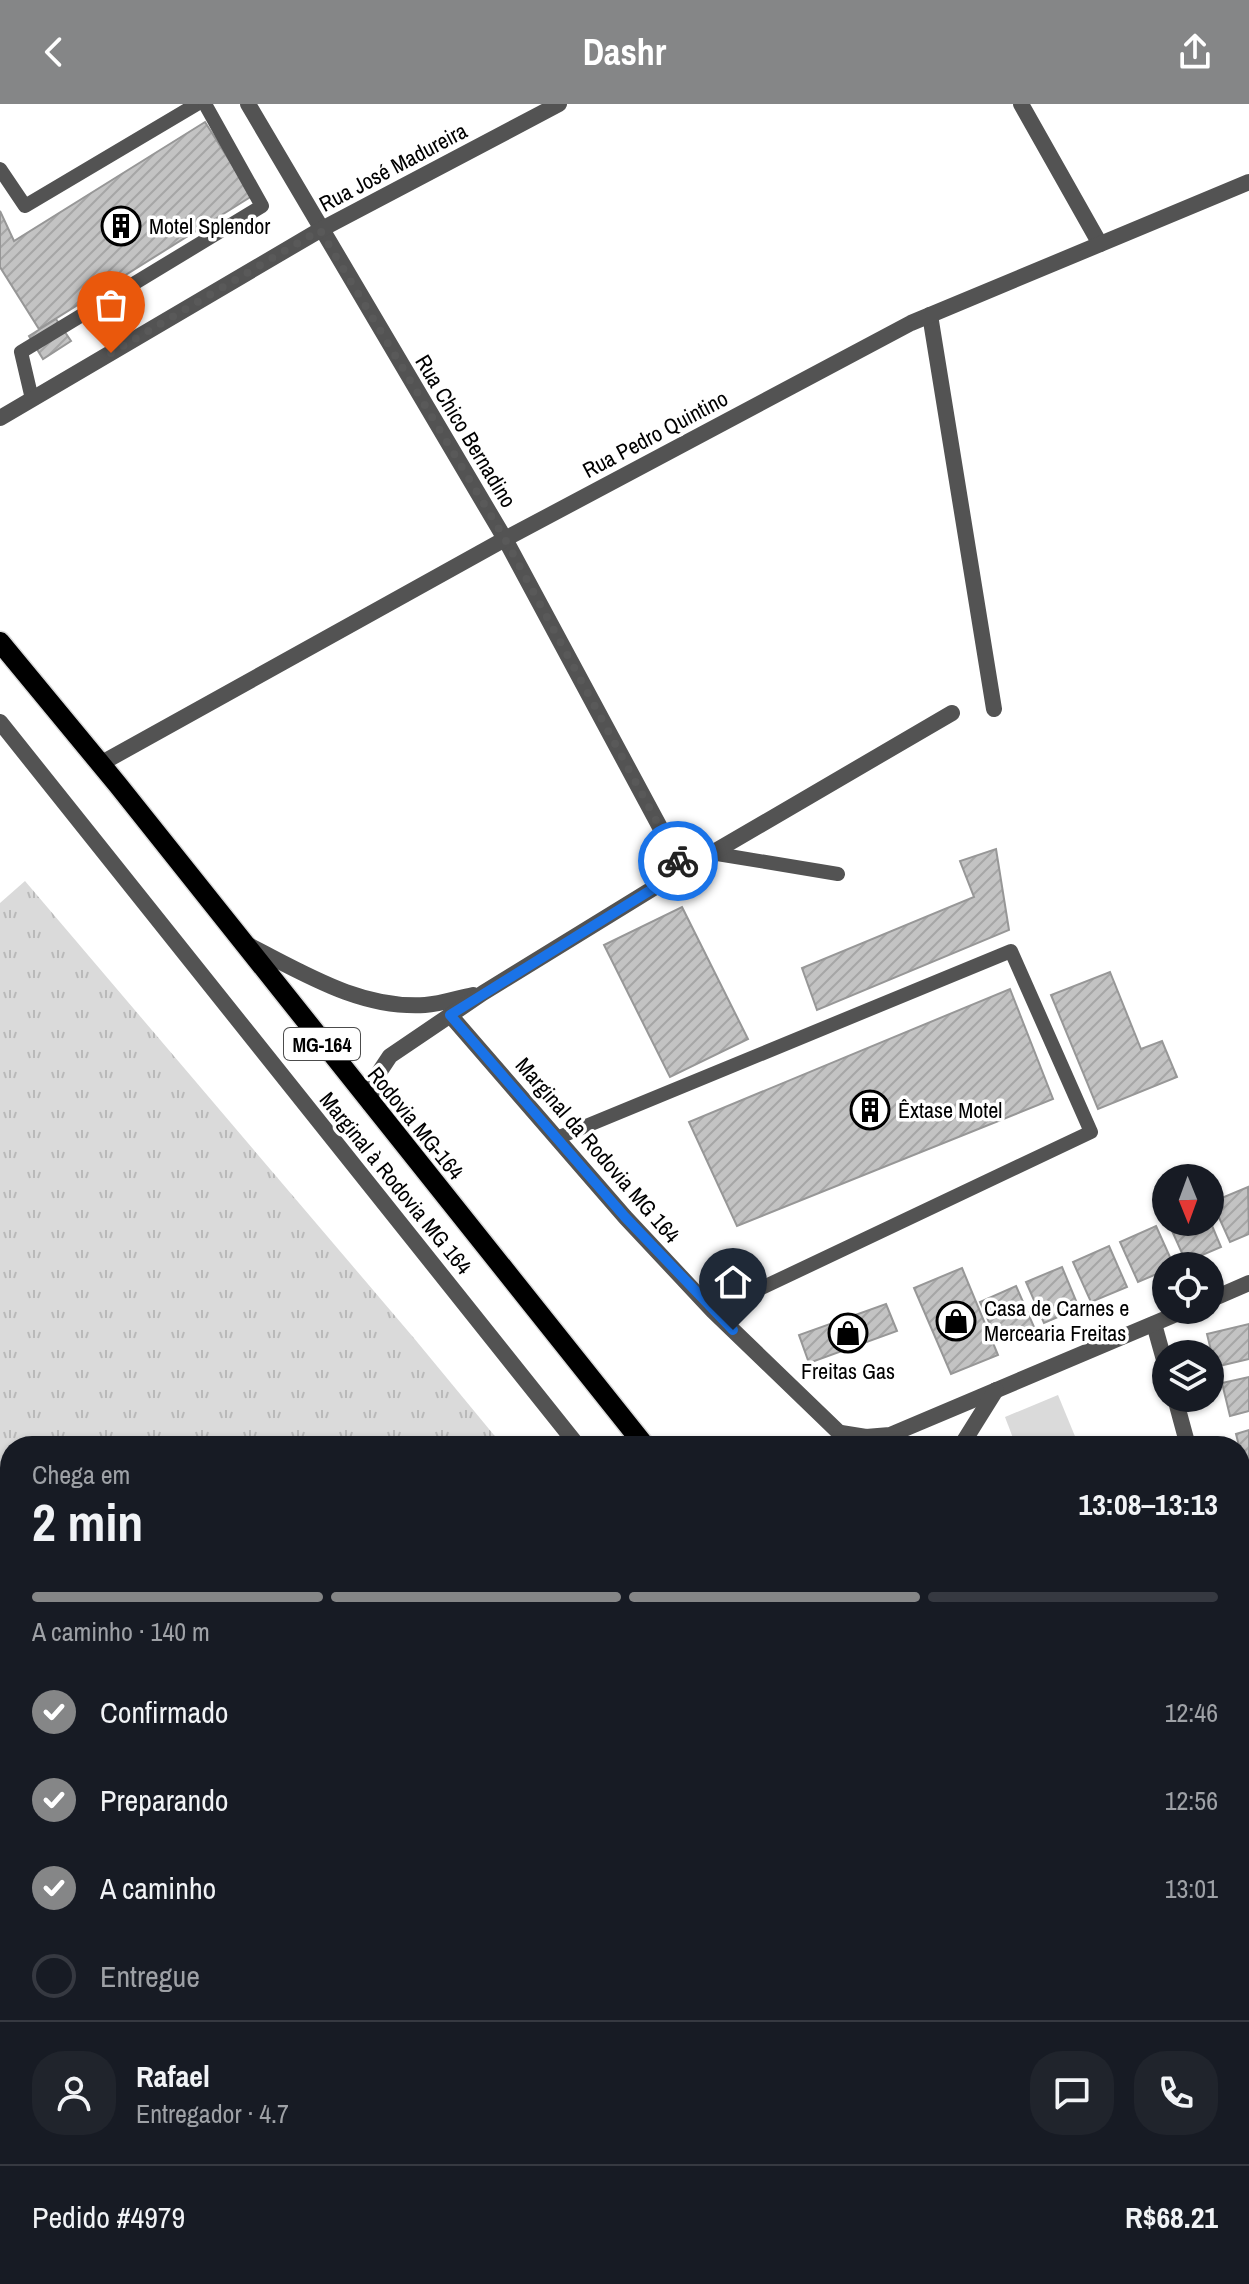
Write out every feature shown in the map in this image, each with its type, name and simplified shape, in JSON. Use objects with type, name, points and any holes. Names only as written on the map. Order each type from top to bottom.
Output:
[{"type":"main road","name":"Rodovia MG-164","points":[[0,642],[637,1436]]},
{"type":"street","name":"Rua Chico Bernadino","points":[[248,104],[505,539],[683,870]]},
{"type":"street","name":"Rua José Madureira","points":[[0,418],[320,230],[559,104]]},
{"type":"street","points":[[1021,104],[1100,244]]},
{"type":"street","name":"Rua Pedro Quintino","points":[[100,764],[505,539],[930,315],[1249,182]]},
{"type":"street","points":[[930,315],[994,709]]},
{"type":"street","points":[[370,1104],[374,1080],[390,1056],[450,1015],[711,853],[952,713]]},
{"type":"street","name":"Marginal à Rodovia MG 164","points":[[0,722],[570,1436]]},
{"type":"street","points":[[241,941],[337,990],[374,1001],[425,1005],[483,993]]},
{"type":"street","name":"Marginal da Rodovia MG 164","points":[[450,1015],[625,1217],[713,1311],[844,1436]]},
{"type":"street","points":[[1224,1294],[1249,1283]]},
{"type":"street","points":[[878,1436],[890,1435],[1154,1324],[1158,1340]]},
{"type":"street","points":[[967,1436],[996,1390]]},
{"type":"street","points":[[1179,1412],[1185,1436]]},
{"type":"street","points":[[841,1433],[860,1436]]},
{"type":"lane","points":[[0,169],[25,206],[197,104]]},
{"type":"lane","points":[[32,399],[21,352],[262,206],[205,104]]},
{"type":"lane","points":[[711,853],[838,874]]},
{"type":"lane","points":[[557,1138],[1011,951],[1091,1132],[713,1311]]},
{"type":"green space","points":[[25,881],[495,1436],[0,1436],[0,903]]},
{"type":"green space","points":[[1058,1395],[1075,1436],[1012,1436],[1005,1417]]},
{"type":"building","name":"Motel Splendor","points":[[205,122],[252,196],[39,329],[0,267],[0,211],[14,241]]},
{"type":"building","points":[[56,319],[71,341],[43,359],[29,336]]},
{"type":"building","points":[[996,849],[1009,930],[817,1010],[802,968],[974,897],[960,861]]},
{"type":"building","points":[[682,907],[748,1039],[670,1077],[604,945]]},
{"type":"building","points":[[1110,972],[1141,1049],[1162,1041],[1177,1077],[1098,1109],[1051,995]]},
{"type":"building","name":"Êxtase Motel","points":[[1010,989],[1053,1099],[737,1226],[689,1122]]},
{"type":"building","points":[[1248,1187],[1249,1234],[1230,1242],[1224,1229],[1224,1197]]},
{"type":"building","points":[[1152,1228],[1152,1236],[1160,1236],[1168,1252],[1152,1252],[1152,1276],[1138,1282],[1120,1242]]},
{"type":"building","points":[[1174,1236],[1216,1236],[1221,1247],[1209,1252],[1182,1252]]},
{"type":"building","points":[[1109,1246],[1127,1287],[1091,1302],[1073,1262]]},
{"type":"building","points":[[1062,1267],[1079,1308],[1044,1323],[1026,1282]]},
{"type":"building","name":"Casa de Carnes e Mercearia Freitas","points":[[962,1268],[998,1355],[951,1374],[914,1288]]},
{"type":"building","points":[[1016,1286],[1034,1327],[998,1342],[980,1302]]},
{"type":"building","name":"Freitas Gas","points":[[886,1304],[897,1331],[809,1363],[799,1335]]},
{"type":"building","points":[[1249,1324],[1249,1359],[1224,1365],[1224,1340],[1208,1340],[1207,1334]]},
{"type":"building","points":[[1249,1377],[1249,1411],[1230,1416],[1224,1383]]},
{"type":"building","points":[[1249,1430],[1249,1436],[1236,1434]]},
{"type":"way so far","points":[[111,353],[320,230],[505,539],[678,861]]},
{"type":"place","name":"Motel Splendor","points":[[121,226]]},
{"type":"place","name":"Êxtase Motel","points":[[870,1110]]},
{"type":"place","name":"Casa de Carnes e Mercearia Freitas","points":[[956,1321]]},
{"type":"place","name":"Freitas Gas","points":[[848,1333]]},
{"type":"route","points":[[678,861],[683,870],[450,1015],[625,1217],[733,1330]]}]
